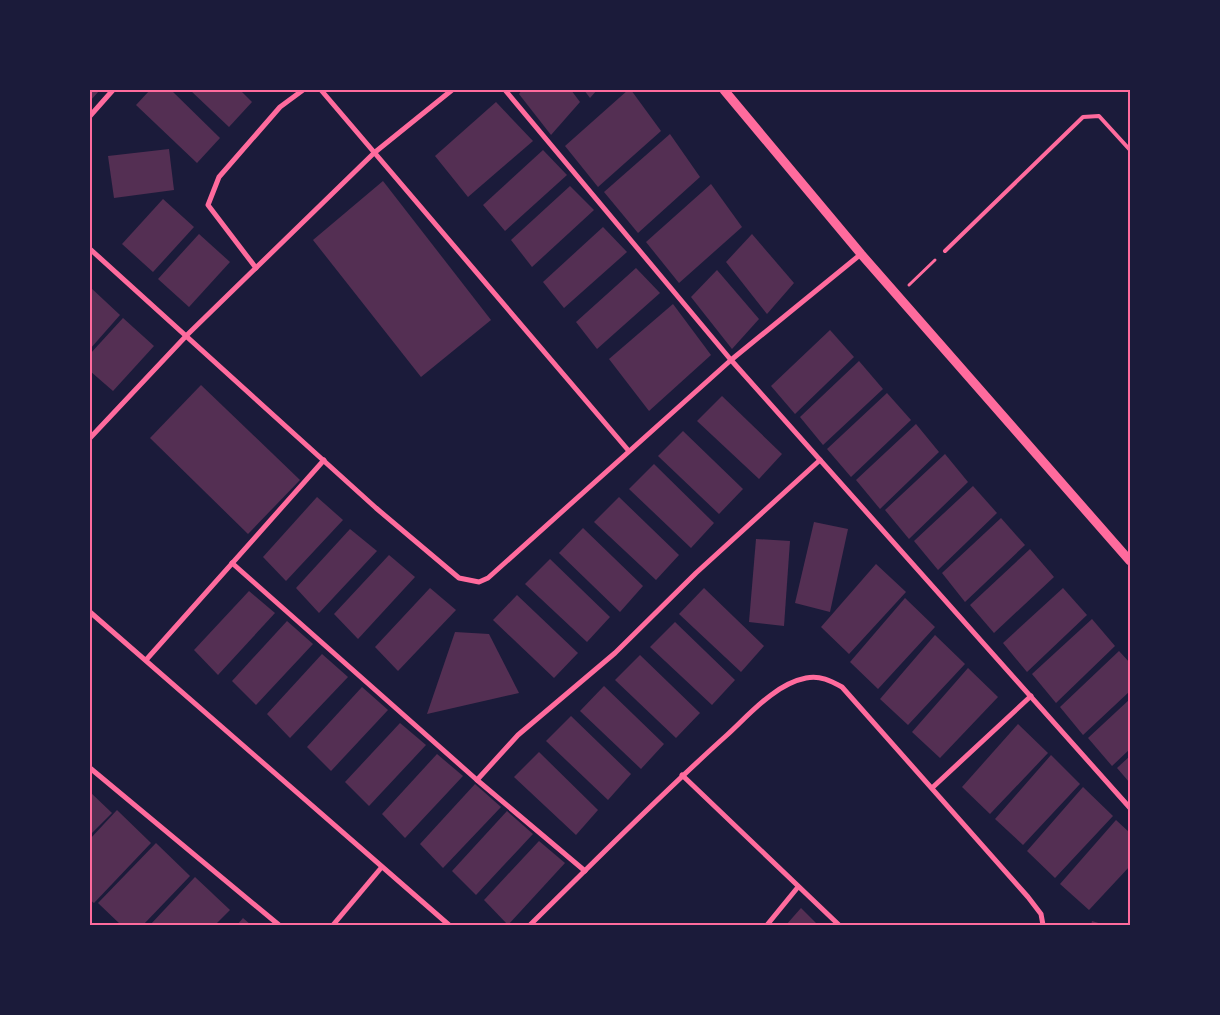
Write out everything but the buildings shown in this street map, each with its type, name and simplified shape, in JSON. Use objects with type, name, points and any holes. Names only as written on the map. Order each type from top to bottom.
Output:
[{"type":"street","points":[[90,116],[113,90]]},
{"type":"street","points":[[256,268],[208,205],[219,177],[280,106],[302,90]]},
{"type":"street","points":[[321,90],[628,450]]},
{"type":"street","points":[[91,435],[187,335],[374,153],[452,90]]},
{"type":"street","points":[[505,90],[731,360],[1130,808]]},
{"type":"street","points":[[724,90],[861,254],[1130,561]]},
{"type":"street","points":[[90,249],[324,460],[459,578],[479,582],[488,578],[628,450],[731,360],[861,254]]},
{"type":"street","points":[[146,660],[324,460]]},
{"type":"street","points":[[476,780],[518,735],[616,653],[696,573],[820,460]]},
{"type":"street","points":[[232,563],[476,780],[585,871]]},
{"type":"street","points":[[90,612],[449,925]]},
{"type":"street","points":[[530,925],[682,775],[768,698],[786,686],[807,678],[826,678],[842,687],[1028,897],[1041,914],[1042,925]]},
{"type":"street","points":[[932,788],[1031,696]]},
{"type":"street","points":[[90,768],[279,925]]},
{"type":"street","points":[[682,775],[839,925]]},
{"type":"street","points":[[333,925],[382,868]]},
{"type":"street","points":[[767,925],[798,887]]},
{"type":"lane","points":[[945,251],[1083,117],[1099,116],[1130,150]]},
{"type":"path","points":[[898,296],[945,251]]}]
